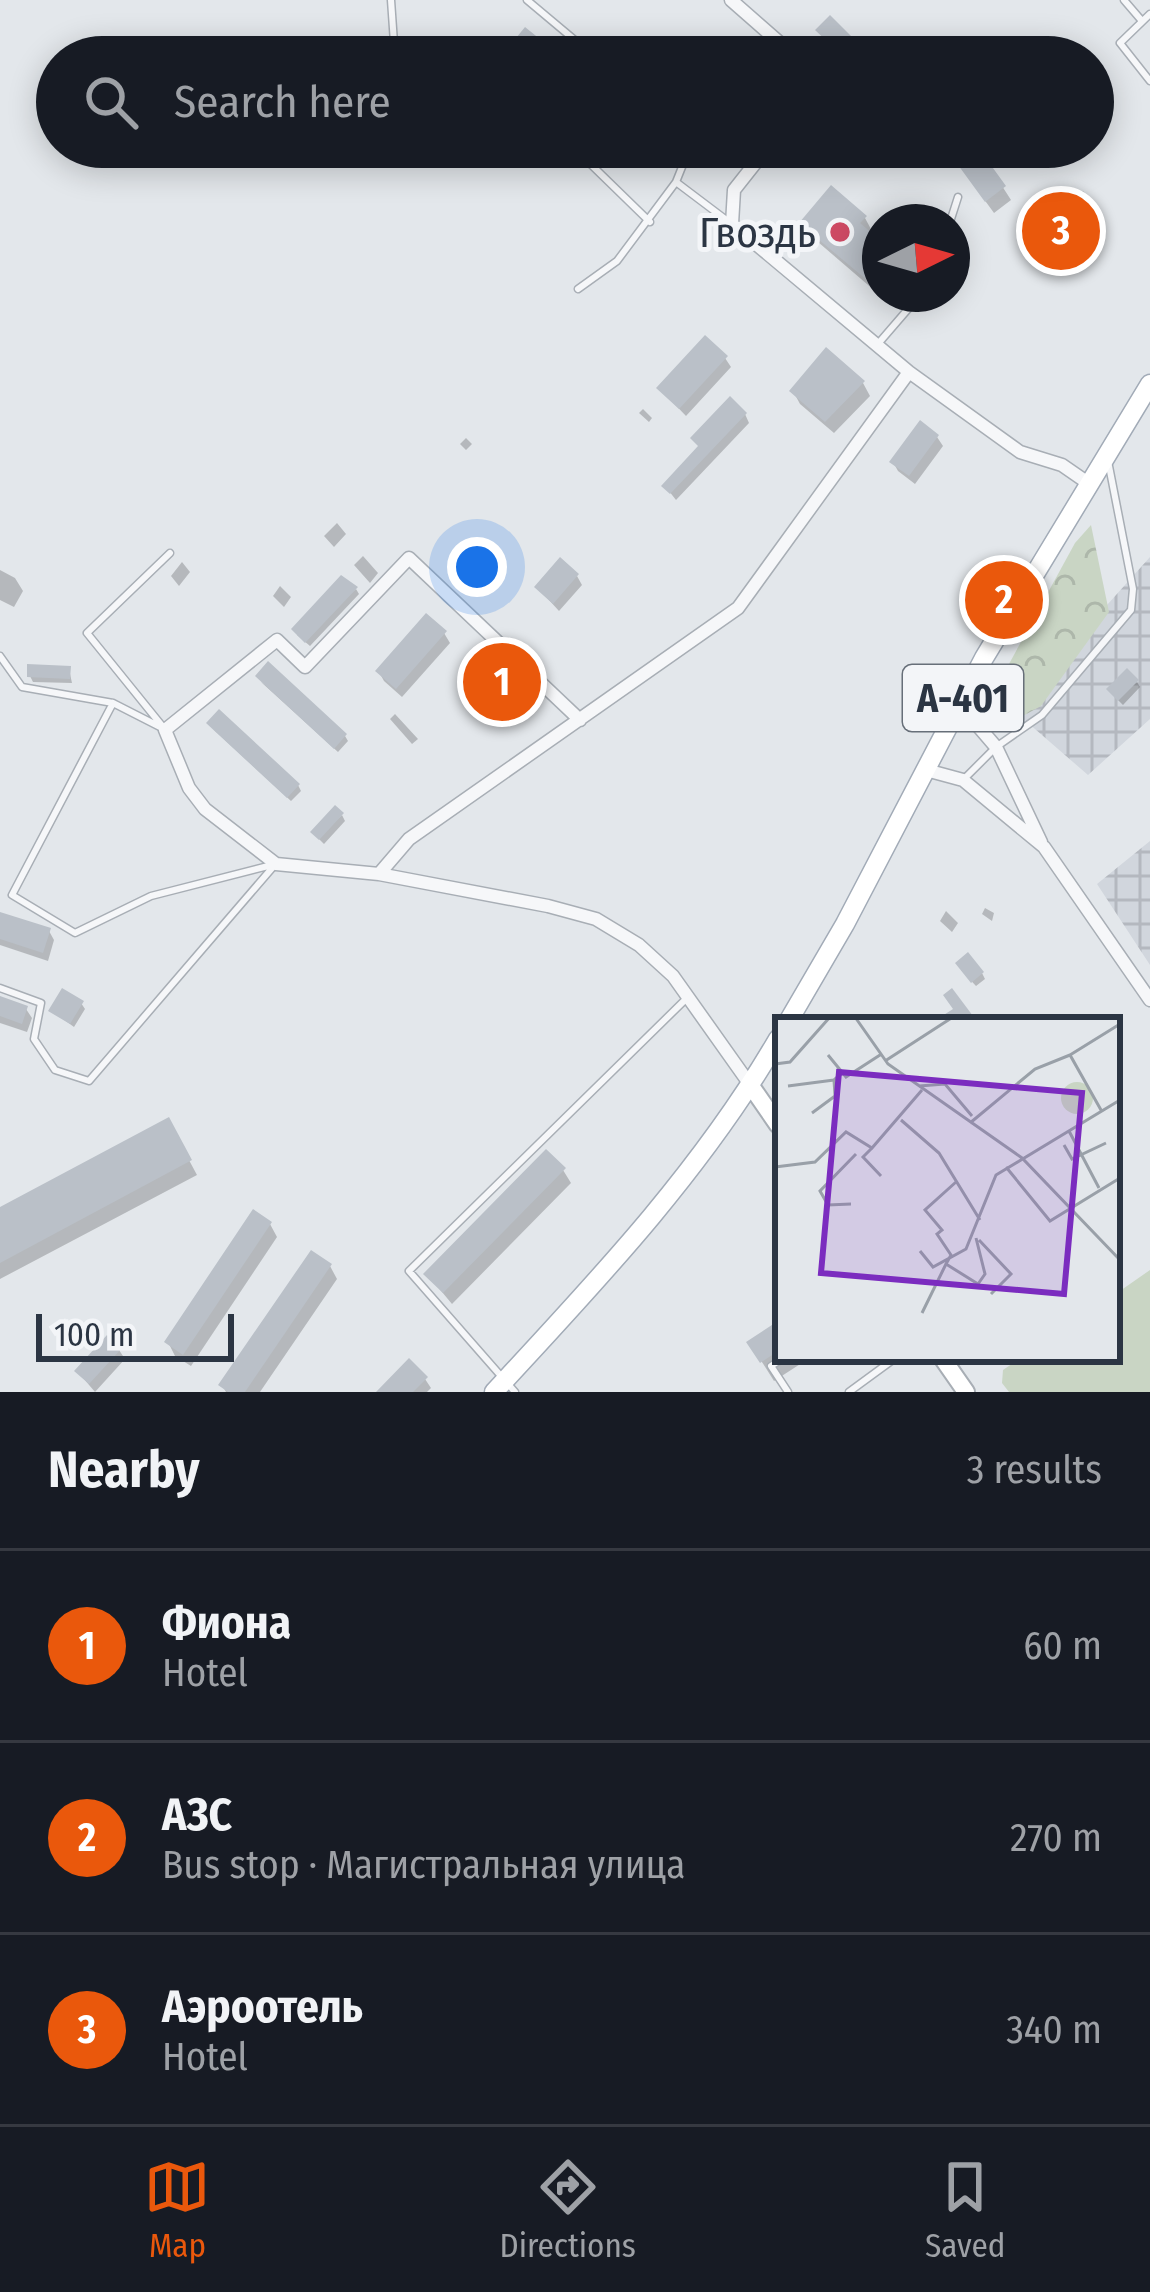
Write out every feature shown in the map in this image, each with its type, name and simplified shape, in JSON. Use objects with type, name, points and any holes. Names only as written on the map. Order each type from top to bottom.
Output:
[{"type":"main road","name":"А-401","points":[[791,1017],[960,705],[1150,383]]},
{"type":"main road","points":[[505,1388],[672,1194],[751,1086],[775,1044]]},
{"type":"street","points":[[731,0],[772,36]]},
{"type":"street","points":[[751,168],[734,190],[732,224],[880,342],[909,372],[1020,452],[1062,465],[1088,483]]},
{"type":"street","points":[[379,874],[409,839],[738,608],[909,372]]},
{"type":"street","points":[[580,720],[409,558],[305,667],[277,640],[165,730],[189,788],[206,809],[276,864],[379,874],[548,906],[596,920],[639,945],[673,976],[775,1121]]},
{"type":"street","points":[[960,705],[996,747],[1044,847],[1150,1000]]},
{"type":"street","points":[[926,770],[963,780],[1044,847]]},
{"type":"street","points":[[945,1362],[966,1392]]},
{"type":"lane","points":[[391,0],[394,36]]},
{"type":"lane","points":[[527,0],[570,36]]},
{"type":"lane","points":[[1124,0],[1142,21]]},
{"type":"lane","points":[[1150,14],[1120,43],[1150,81]]},
{"type":"lane","points":[[594,168],[650,222]]},
{"type":"lane","points":[[578,289],[617,261],[650,222],[682,168]]},
{"type":"lane","points":[[676,182],[732,224]]},
{"type":"lane","points":[[956,204],[958,197]]},
{"type":"lane","points":[[880,342],[906,312]]},
{"type":"lane","points":[[963,780],[996,747],[1042,715],[1131,610],[1133,590],[1106,453]]},
{"type":"lane","points":[[165,730],[87,633],[170,553]]},
{"type":"lane","points":[[0,656],[22,687],[113,703],[165,730]]},
{"type":"lane","points":[[113,703],[12,895],[75,933],[151,896],[276,864]]},
{"type":"lane","points":[[0,988],[40,1003],[34,1039],[55,1070],[89,1081],[276,864]]},
{"type":"lane","points":[[505,1388],[409,1271],[688,997]]},
{"type":"lane","points":[[777,1362],[771,1366],[788,1392]]},
{"type":"lane","points":[[849,1392],[890,1362]]},
{"type":"shaded area","points":[[1150,557],[1150,719],[1088,775],[1013,710]]},
{"type":"shaded area","points":[[1150,841],[1150,965],[1097,884]]},
{"type":"green space","points":[[1091,525],[1109,612],[1041,706],[994,732],[980,717],[1075,543]]},
{"type":"green space","points":[[1150,1270],[1150,1392],[1009,1392],[1002,1383],[1003,1370],[1015,1362],[1120,1362],[1120,1291]]},
{"type":"building","points":[[830,15],[851,36],[821,36],[815,30]]},
{"type":"building","points":[[960,168],[993,168],[1006,186],[985,202]]},
{"type":"building","name":"Гвоздь","points":[[831,185],[862,212],[862,276],[799,223]]},
{"type":"building","points":[[1083,191],[1099,211],[1050,252],[1033,231]]},
{"type":"building","points":[[705,335],[728,356],[679,409],[656,388]]},
{"type":"building","points":[[826,347],[865,381],[825,422],[789,391]]},
{"type":"building","points":[[730,396],[747,413],[670,494],[661,486],[698,446],[690,438]]},
{"type":"building","points":[[920,420],[939,435],[909,476],[889,462]]},
{"type":"building","points":[[560,557],[579,574],[553,604],[534,587]]},
{"type":"building","points":[[341,575],[358,587],[305,643],[291,629]]},
{"type":"building","points":[[426,613],[447,631],[396,689],[375,671]]},
{"type":"building","points":[[490,651],[533,691],[513,712],[470,672]]},
{"type":"building","points":[[268,661],[347,734],[334,749],[255,676]]},
{"type":"building","points":[[27,664],[71,666],[70,679],[27,677]]},
{"type":"building","points":[[1127,668],[1139,680],[1118,701],[1106,689]]},
{"type":"building","points":[[219,709],[300,784],[287,798],[206,723]]},
{"type":"building","points":[[335,805],[344,813],[319,840],[310,832]]},
{"type":"building","points":[[0,912],[51,928],[43,953],[0,939]]},
{"type":"building","points":[[968,952],[984,972],[971,983],[955,963]]},
{"type":"building","points":[[62,988],[84,1001],[70,1024],[48,1011]]},
{"type":"building","points":[[952,988],[974,1017],[941,1017],[953,1009],[943,995]]},
{"type":"building","points":[[0,996],[28,1006],[22,1024],[0,1016]]},
{"type":"building","points":[[169,1117],[192,1160],[0,1263],[0,1207]]},
{"type":"building","points":[[546,1149],[566,1168],[443,1293],[423,1274]]},
{"type":"building","points":[[253,1209],[272,1222],[183,1355],[164,1342]]},
{"type":"building","points":[[311,1250],[332,1264],[245,1392],[228,1392],[218,1385]]},
{"type":"building","points":[[775,1323],[775,1353],[760,1363],[746,1342]]},
{"type":"building","points":[[107,1335],[122,1348],[89,1384],[74,1371]]},
{"type":"building","points":[[409,1358],[428,1377],[413,1392],[376,1392]]},
{"type":"place","name":"Аэроотель","points":[[1061,231]]},
{"type":"place","name":"Гвоздь","points":[[840,232]]},
{"type":"place","name":"АЗС","points":[[1004,600]]},
{"type":"place","name":"Фиона","points":[[502,682]]}]
